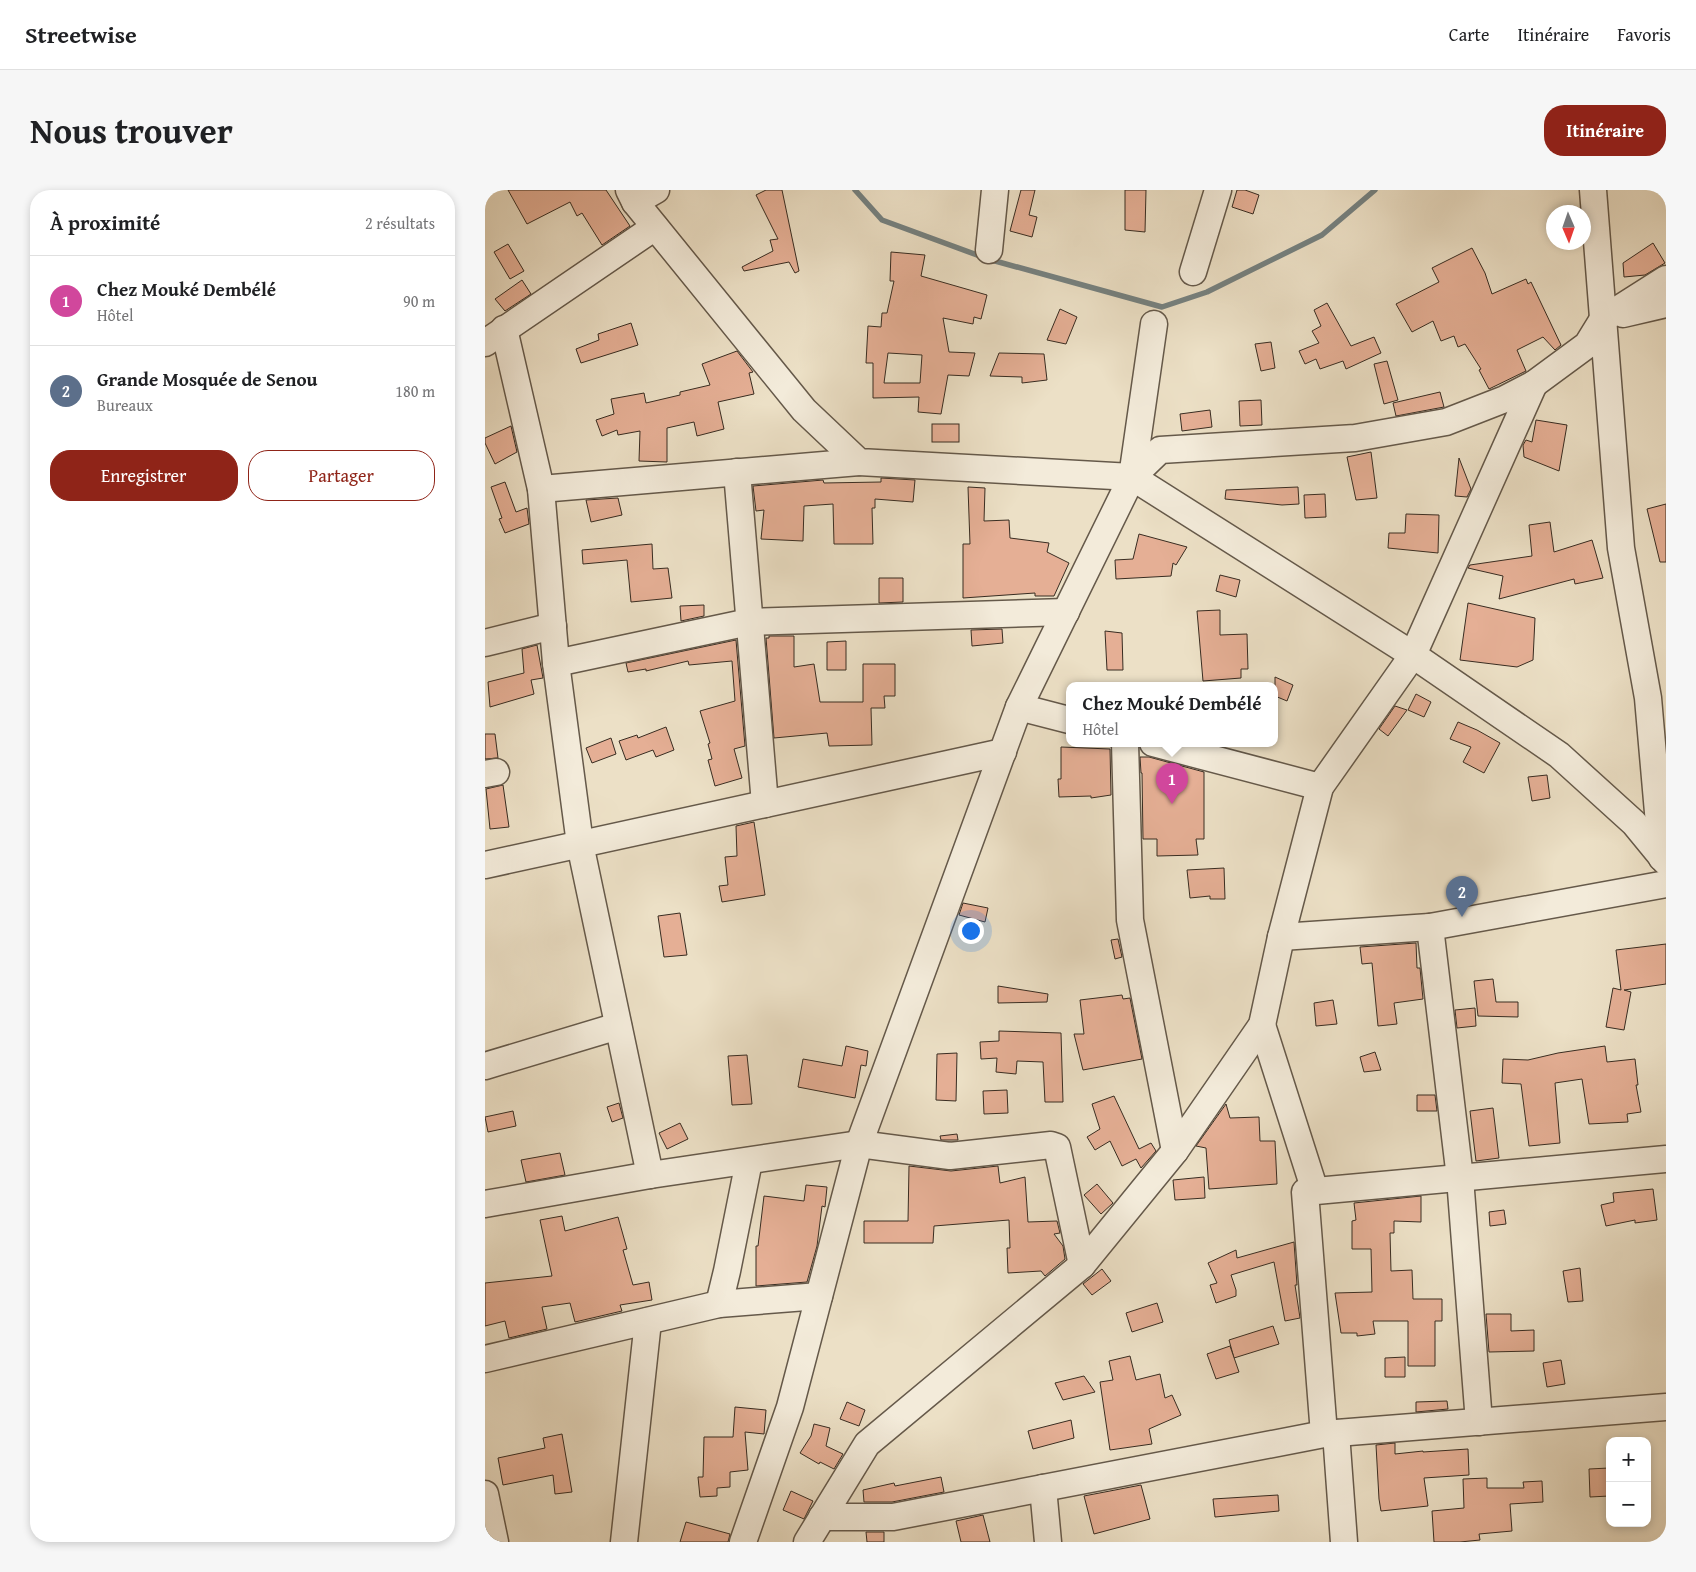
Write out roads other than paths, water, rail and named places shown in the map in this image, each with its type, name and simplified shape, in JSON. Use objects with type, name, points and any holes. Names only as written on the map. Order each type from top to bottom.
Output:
[{"type":"street","points":[[989,250],[995,190]]},
{"type":"street","points":[[1193,272],[1218,190]]},
{"type":"street","points":[[1593,190],[1621,548],[1648,698],[1665,859]]},
{"type":"street","points":[[640,194],[655,227],[804,410],[859,462]]},
{"type":"street","points":[[650,1175],[580,844],[556,663],[541,489],[495,336],[655,227]]},
{"type":"street","points":[[1132,477],[1160,450],[1355,438],[1446,422],[1505,399],[1534,384],[1587,345],[1603,319],[1666,279]]},
{"type":"street","points":[[1603,319],[1666,304]]},
{"type":"street","points":[[743,1542],[790,1407],[859,1144],[1019,707],[1132,477],[1154,324]]},
{"type":"street","points":[[807,1542],[867,1444],[1082,1265],[1175,1150],[1262,1025],[1281,937],[1320,788],[1413,655],[1534,384]]},
{"type":"street","points":[[541,489],[859,462],[1132,477],[1413,655],[1559,756],[1634,823],[1665,859]]},
{"type":"street","points":[[737,472],[765,804]]},
{"type":"street","points":[[556,663],[749,622],[1066,612]]},
{"type":"street","points":[[485,643],[553,626]]},
{"type":"street","points":[[1019,707],[1066,719]]},
{"type":"street","points":[[1125,747],[1130,920],[1175,1150]]},
{"type":"street","points":[[1168,747],[1320,788]]},
{"type":"street","points":[[485,865],[1003,752]]},
{"type":"street","points":[[1281,937],[1430,927],[1666,884]]},
{"type":"street","points":[[1430,927],[1460,1178],[1479,1422]]},
{"type":"street","points":[[1262,1025],[1315,1191]]},
{"type":"street","points":[[485,1066],[618,1026]]},
{"type":"street","points":[[485,1204],[650,1175],[859,1144],[951,1156],[1051,1145],[1057,1147],[1082,1265]]},
{"type":"street","points":[[1344,1542],[1330,1433],[1305,1192],[1666,1159]]},
{"type":"street","points":[[719,1304],[749,1160]]},
{"type":"street","points":[[485,1359],[719,1304],[819,1296]]},
{"type":"street","points":[[624,1542],[648,1321]]},
{"type":"street","points":[[822,1517],[893,1516],[1330,1433],[1666,1407]]},
{"type":"street","points":[[1043,1488],[1048,1542]]},
{"type":"street","points":[[485,1494],[495,1542]]},
{"type":"waterway","points":[[855,190],[882,220],[988,259],[1162,307],[1207,292],[1322,235],[1375,190]]},
{"type":"place","name":"Chez Mouké Dembélé","points":[[1172,804]]},
{"type":"place","name":"Grande Mosquée de Senou","points":[[1462,917]]}]
